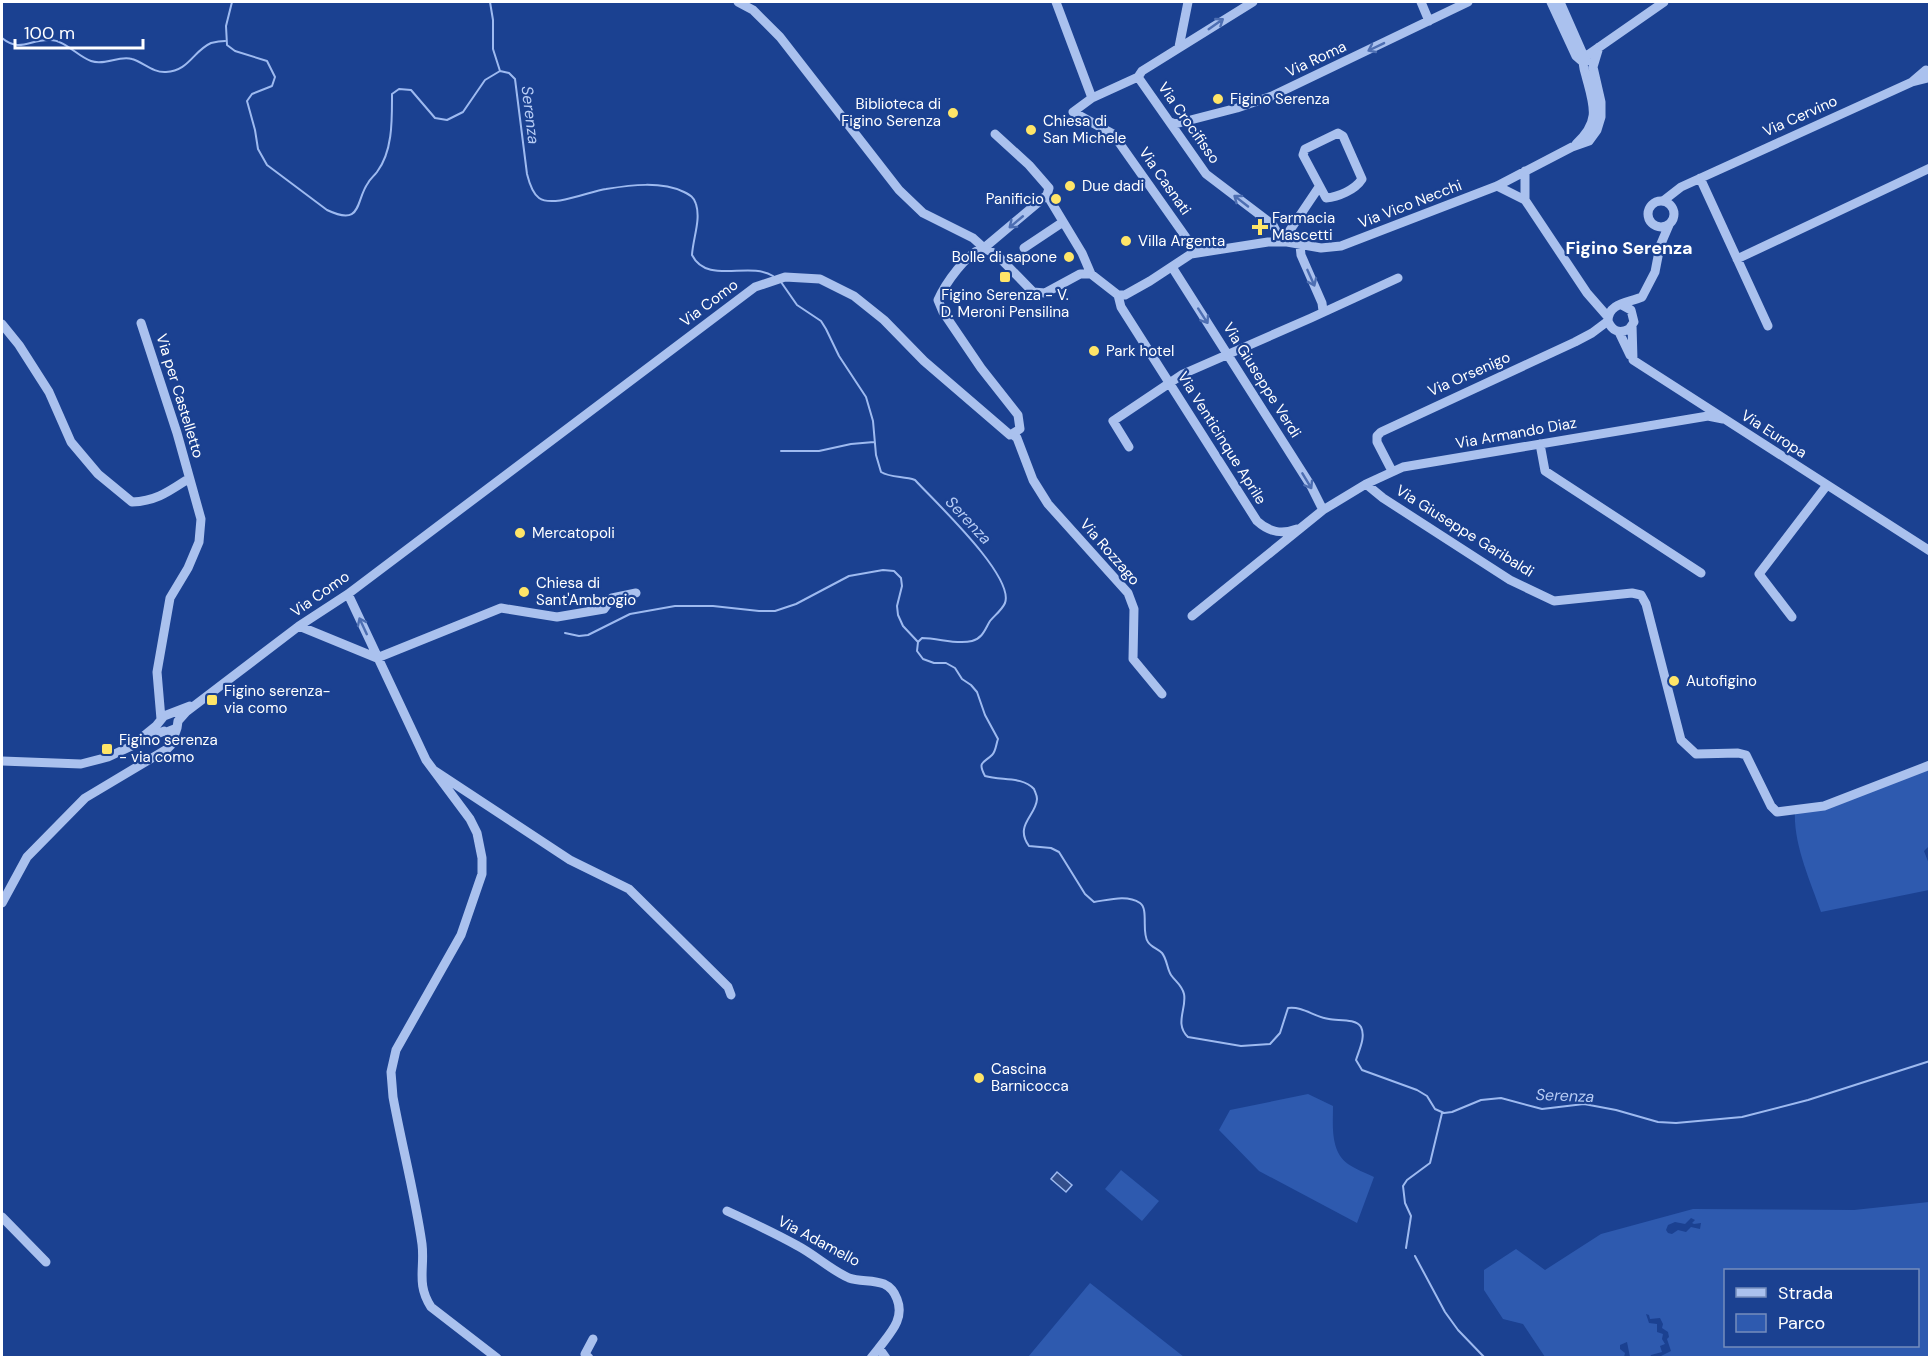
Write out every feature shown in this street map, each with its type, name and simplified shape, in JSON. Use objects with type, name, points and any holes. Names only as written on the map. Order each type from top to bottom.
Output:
[{"type":"street","points":[[738,2],[753,10],[780,37],[899,190],[923,213],[973,238],[984,249],[997,255],[1029,290],[1037,294],[1045,293],[1080,274],[1091,274]]},
{"type":"street","points":[[1056,2],[1092,98]]},
{"type":"street","points":[[1179,47],[1188,2]]},
{"type":"street","points":[[1138,77],[1142,71],[1253,2]]},
{"type":"street","points":[[1420,2],[1429,21]]},
{"type":"street","name":"Via Roma","points":[[1170,122],[1175,124],[1237,108],[1272,96],[1468,2]]},
{"type":"street","points":[[1551,2],[1576,56],[1585,60]]},
{"type":"street","points":[[1560,2],[1585,60]]},
{"type":"street","points":[[1585,60],[1664,2]]},
{"type":"street","name":"Via Vico Necchi","points":[[1118,295],[1125,295],[1191,254],[1268,242],[1328,248],[1341,246],[1497,186],[1572,147],[1589,141],[1597,130],[1602,108],[1593,67],[1598,50]]},
{"type":"street","name":"Via Vico Necchi","points":[[1585,60],[1592,82],[1598,90]]},
{"type":"street","name":"Via Vico Necchi","points":[[1572,147],[1588,132],[1594,116],[1585,60]]},
{"type":"street","name":"Via Cervino","points":[[1660,246],[1654,225],[1648,217],[1649,209],[1655,202],[1663,201],[1681,187],[1928,73]]},
{"type":"street","name":"Via Crocifisso","points":[[1073,112],[1092,98],[1138,77],[1206,174],[1273,225],[1282,242]]},
{"type":"street","name":"Via Casnati","points":[[1073,112],[1113,134],[1197,253]]},
{"type":"street","points":[[1338,133],[1343,136],[1362,179],[1359,185],[1334,197],[1326,198],[1319,187],[1303,155],[1305,148],[1338,133]]},
{"type":"street","points":[[995,134],[1029,165],[1048,188],[1047,195],[1082,253],[1091,274],[1118,295]]},
{"type":"street","points":[[1737,259],[1929,168]]},
{"type":"street","points":[[1525,171],[1525,200]]},
{"type":"street","points":[[1700,178],[1768,326]]},
{"type":"street","points":[[1497,186],[1525,200],[1587,293],[1613,313],[1617,331],[1633,360]]},
{"type":"street","points":[[1282,242],[1319,187]]},
{"type":"street","name":"Via Cervino","points":[[1633,320],[1655,272],[1660,246],[1673,221],[1681,187]]},
{"type":"street","points":[[1012,434],[1020,429],[1018,415],[981,368],[943,312],[938,300],[941,292],[969,256],[984,249],[1047,195]]},
{"type":"street","points":[[1663,201],[1674,209]]},
{"type":"street","points":[[1024,248],[1063,222]]},
{"type":"street","points":[[1654,225],[1659,227],[1669,225]]},
{"type":"street","points":[[1300,245],[1301,255],[1322,303],[1323,311]]},
{"type":"street","name":"Via Giuseppe Verdi","points":[[1172,267],[1311,486],[1323,510]]},
{"type":"street","name":"Via Como","points":[[2,761],[81,764],[97,760],[126,749],[186,712],[300,626],[348,594],[755,287],[785,277],[820,279],[854,296],[884,320],[924,361],[1010,435],[1012,434]]},
{"type":"street","points":[[1129,447],[1113,421],[1183,374],[1398,278]]},
{"type":"street","name":"Via Venticinque Aprile","points":[[1118,295],[1120,306],[1257,521],[1272,531],[1292,531],[1305,526]]},
{"type":"street","points":[[1613,313],[1642,297]]},
{"type":"street","points":[[1613,313],[1631,310],[1633,360]]},
{"type":"street","name":"Via Orsenigo","points":[[1392,471],[1377,442],[1377,436],[1381,432],[1592,333],[1613,313]]},
{"type":"street","points":[[1592,333],[1624,331],[1633,320]]},
{"type":"street","name":"Via per Castelletto","points":[[141,323],[177,433],[201,519],[199,542],[188,568],[170,598],[157,672],[168,722]]},
{"type":"street","name":"Via per Castelletto","points":[[2,324],[19,345],[49,392],[71,442],[98,474],[123,495],[132,502],[149,501],[188,479]]},
{"type":"street","name":"Via Europa","points":[[1633,360],[1929,551]]},
{"type":"street","points":[[1682,420],[1693,409],[1693,399]]},
{"type":"street","name":"Via Armando Diaz","points":[[1192,616],[1323,510],[1392,471],[1403,467],[1682,420],[1708,416],[1723,419]]},
{"type":"street","name":"Via Rozzago","points":[[1012,434],[1017,438],[1033,480],[1048,504],[1128,593],[1134,609],[1133,659],[1162,694]]},
{"type":"street","points":[[1540,444],[1545,471],[1701,573]]},
{"type":"street","name":"Via Giuseppe Garibaldi","points":[[1366,484],[1383,498],[1510,580],[1554,601],[1632,593],[1641,595],[1646,604],[1681,740],[1696,754],[1738,753],[1746,755],[1771,807],[1776,812],[1824,806],[1929,765]]},
{"type":"street","points":[[1792,617],[1759,574],[1827,485]]},
{"type":"street","points":[[1257,521],[1276,548]]},
{"type":"street","points":[[300,626],[377,658],[501,608],[557,617],[604,609],[612,598],[636,593]]},
{"type":"street","points":[[348,594],[426,760],[470,819],[477,833],[482,858],[482,874],[461,935],[396,1050],[391,1072],[393,1097],[422,1247],[424,1296],[431,1307],[480,1343],[493,1356]]},
{"type":"street","points":[[317,615],[323,636]]},
{"type":"street","points":[[2,903],[27,857],[86,798],[171,745],[168,722]]},
{"type":"street","points":[[432,769],[570,860],[629,889],[728,987],[731,995]]},
{"type":"street","name":"Via Adamello","points":[[727,1211],[798,1246],[850,1278],[865,1279],[889,1287],[900,1309],[898,1322],[879,1348]]},
{"type":"street","points":[[2,1217],[46,1262]]},
{"type":"street","points":[[589,1358],[585,1354],[593,1339]]},
{"type":"street","points":[[871,1358],[879,1348],[886,1358]]},
{"type":"green space","points":[[1929,765],[1929,846],[1924,851],[1929,864],[1929,890],[1821,912],[1799,849],[1795,810],[1825,806]]},
{"type":"green space","points":[[1308,1094],[1333,1106],[1335,1145],[1342,1159],[1374,1177],[1357,1223],[1259,1171],[1219,1130],[1230,1110]]},
{"type":"green space","points":[[1121,1170],[1159,1201],[1142,1221],[1105,1189]]},
{"type":"green space","points":[[1929,1202],[1929,1357],[1659,1357],[1671,1351],[1667,1339],[1668,1332],[1662,1328],[1660,1318],[1650,1319],[1646,1314],[1649,1323],[1657,1324],[1657,1332],[1663,1334],[1662,1339],[1665,1344],[1660,1346],[1662,1352],[1650,1357],[1630,1357],[1627,1342],[1620,1345],[1620,1349],[1625,1353],[1624,1357],[1545,1357],[1523,1324],[1503,1319],[1484,1290],[1484,1270],[1516,1249],[1545,1270],[1601,1234],[1693,1209],[1854,1210]],"holes":[[[1691,1218],[1695,1220],[1692,1223],[1701,1223],[1700,1229],[1691,1227],[1686,1232],[1678,1230],[1672,1234],[1666,1230],[1668,1225],[1675,1222],[1685,1224]]]},
{"type":"green space","points":[[1090,1283],[1184,1357],[1028,1357]]},
{"type":"shaded area","points":[[1057,1172],[1072,1185],[1066,1192],[1051,1179]]},
{"type":"waterway","name":"Serenza","points":[[232,2],[226,26],[227,45],[235,51],[267,61],[275,77],[272,86],[252,94],[247,101],[258,149],[267,165],[327,210],[339,214],[352,214],[364,190],[382,164],[389,145],[392,94],[399,89],[411,90],[435,118],[447,120],[463,112],[485,80],[500,71],[509,73],[515,79],[527,174],[539,198],[553,201],[599,190],[636,185],[666,186],[690,195],[696,204],[697,223],[692,255],[699,264],[718,271],[752,271],[773,276]]},
{"type":"waterway","points":[[490,2],[493,20],[493,49],[500,71]]},
{"type":"waterway","points":[[2,38],[20,45],[43,40],[55,41],[66,45],[91,61],[101,62],[127,58],[161,72],[174,71],[211,43],[225,41]]},
{"type":"waterway","name":"Serenza","points":[[781,282],[797,305],[821,321],[839,356],[866,397],[873,421],[876,455],[881,472],[915,480],[986,557],[1005,591],[1004,606],[979,638],[960,642],[922,638],[918,642],[917,651],[923,659],[934,663],[946,663],[955,668],[962,679],[977,692],[985,715],[998,739],[993,753],[982,765],[985,776],[1017,780],[1034,789],[1037,798],[1036,805],[1024,832],[1029,846],[1051,848],[1059,852],[1085,894],[1094,902],[1123,898],[1135,900],[1143,906],[1146,938],[1162,953],[1171,975],[1183,991],[1181,1021],[1188,1037],[1241,1046],[1270,1044],[1280,1033],[1288,1008],[1299,1009],[1324,1018],[1359,1024],[1363,1035],[1356,1060],[1362,1070],[1417,1090],[1427,1096],[1435,1109],[1444,1113],[1481,1100],[1501,1098],[1542,1109],[1584,1104],[1658,1122],[1676,1123],[1742,1117],[1808,1100],[1930,1061]]},
{"type":"waterway","points":[[781,451],[819,451],[874,442]]},
{"type":"waterway","points":[[565,633],[588,635],[630,614],[675,606],[713,606],[775,611],[796,604],[849,576],[883,570],[894,571],[901,578],[898,615],[903,626],[918,642]]},
{"type":"waterway","points":[[1406,1248],[1411,1216],[1405,1203],[1403,1186],[1407,1180],[1430,1163],[1442,1113]]},
{"type":"waterway","points":[[1415,1256],[1445,1312],[1458,1330],[1485,1358]]},
{"type":"place","name":"Figino Serenza","points":[[1218,99]]},
{"type":"place","name":"Biblioteca di Figino Serenza","points":[[953,113]]},
{"type":"place","name":"Chiesa di San Michele","points":[[1031,130]]},
{"type":"place","name":"Due dadi","points":[[1070,186]]},
{"type":"place","name":"Panificio","points":[[1056,199]]},
{"type":"place","name":"Farmacia Mascetti","points":[[1260,227]]},
{"type":"place","name":"Villa Argenta","points":[[1126,241]]},
{"type":"place","name":"Bolle di sapone","points":[[1069,257]]},
{"type":"place","name":"Figino Serenza - V. D. Meroni Pensilina","points":[[1005,277]]},
{"type":"place","name":"Park hotel","points":[[1094,351]]},
{"type":"place","name":"Mercatopoli","points":[[520,533]]},
{"type":"place","name":"Chiesa di Sant'Ambrogio","points":[[524,592]]},
{"type":"place","name":"Autofigino","points":[[1674,681]]},
{"type":"place","name":"Figino serenza- via como","points":[[212,700]]},
{"type":"place","name":"Figino serenza - via como","points":[[107,749]]},
{"type":"place","name":"Cascina Barnicocca","points":[[979,1078]]},
{"type":"district","name":"Figino Serenza","points":[[1629,248]]}]
